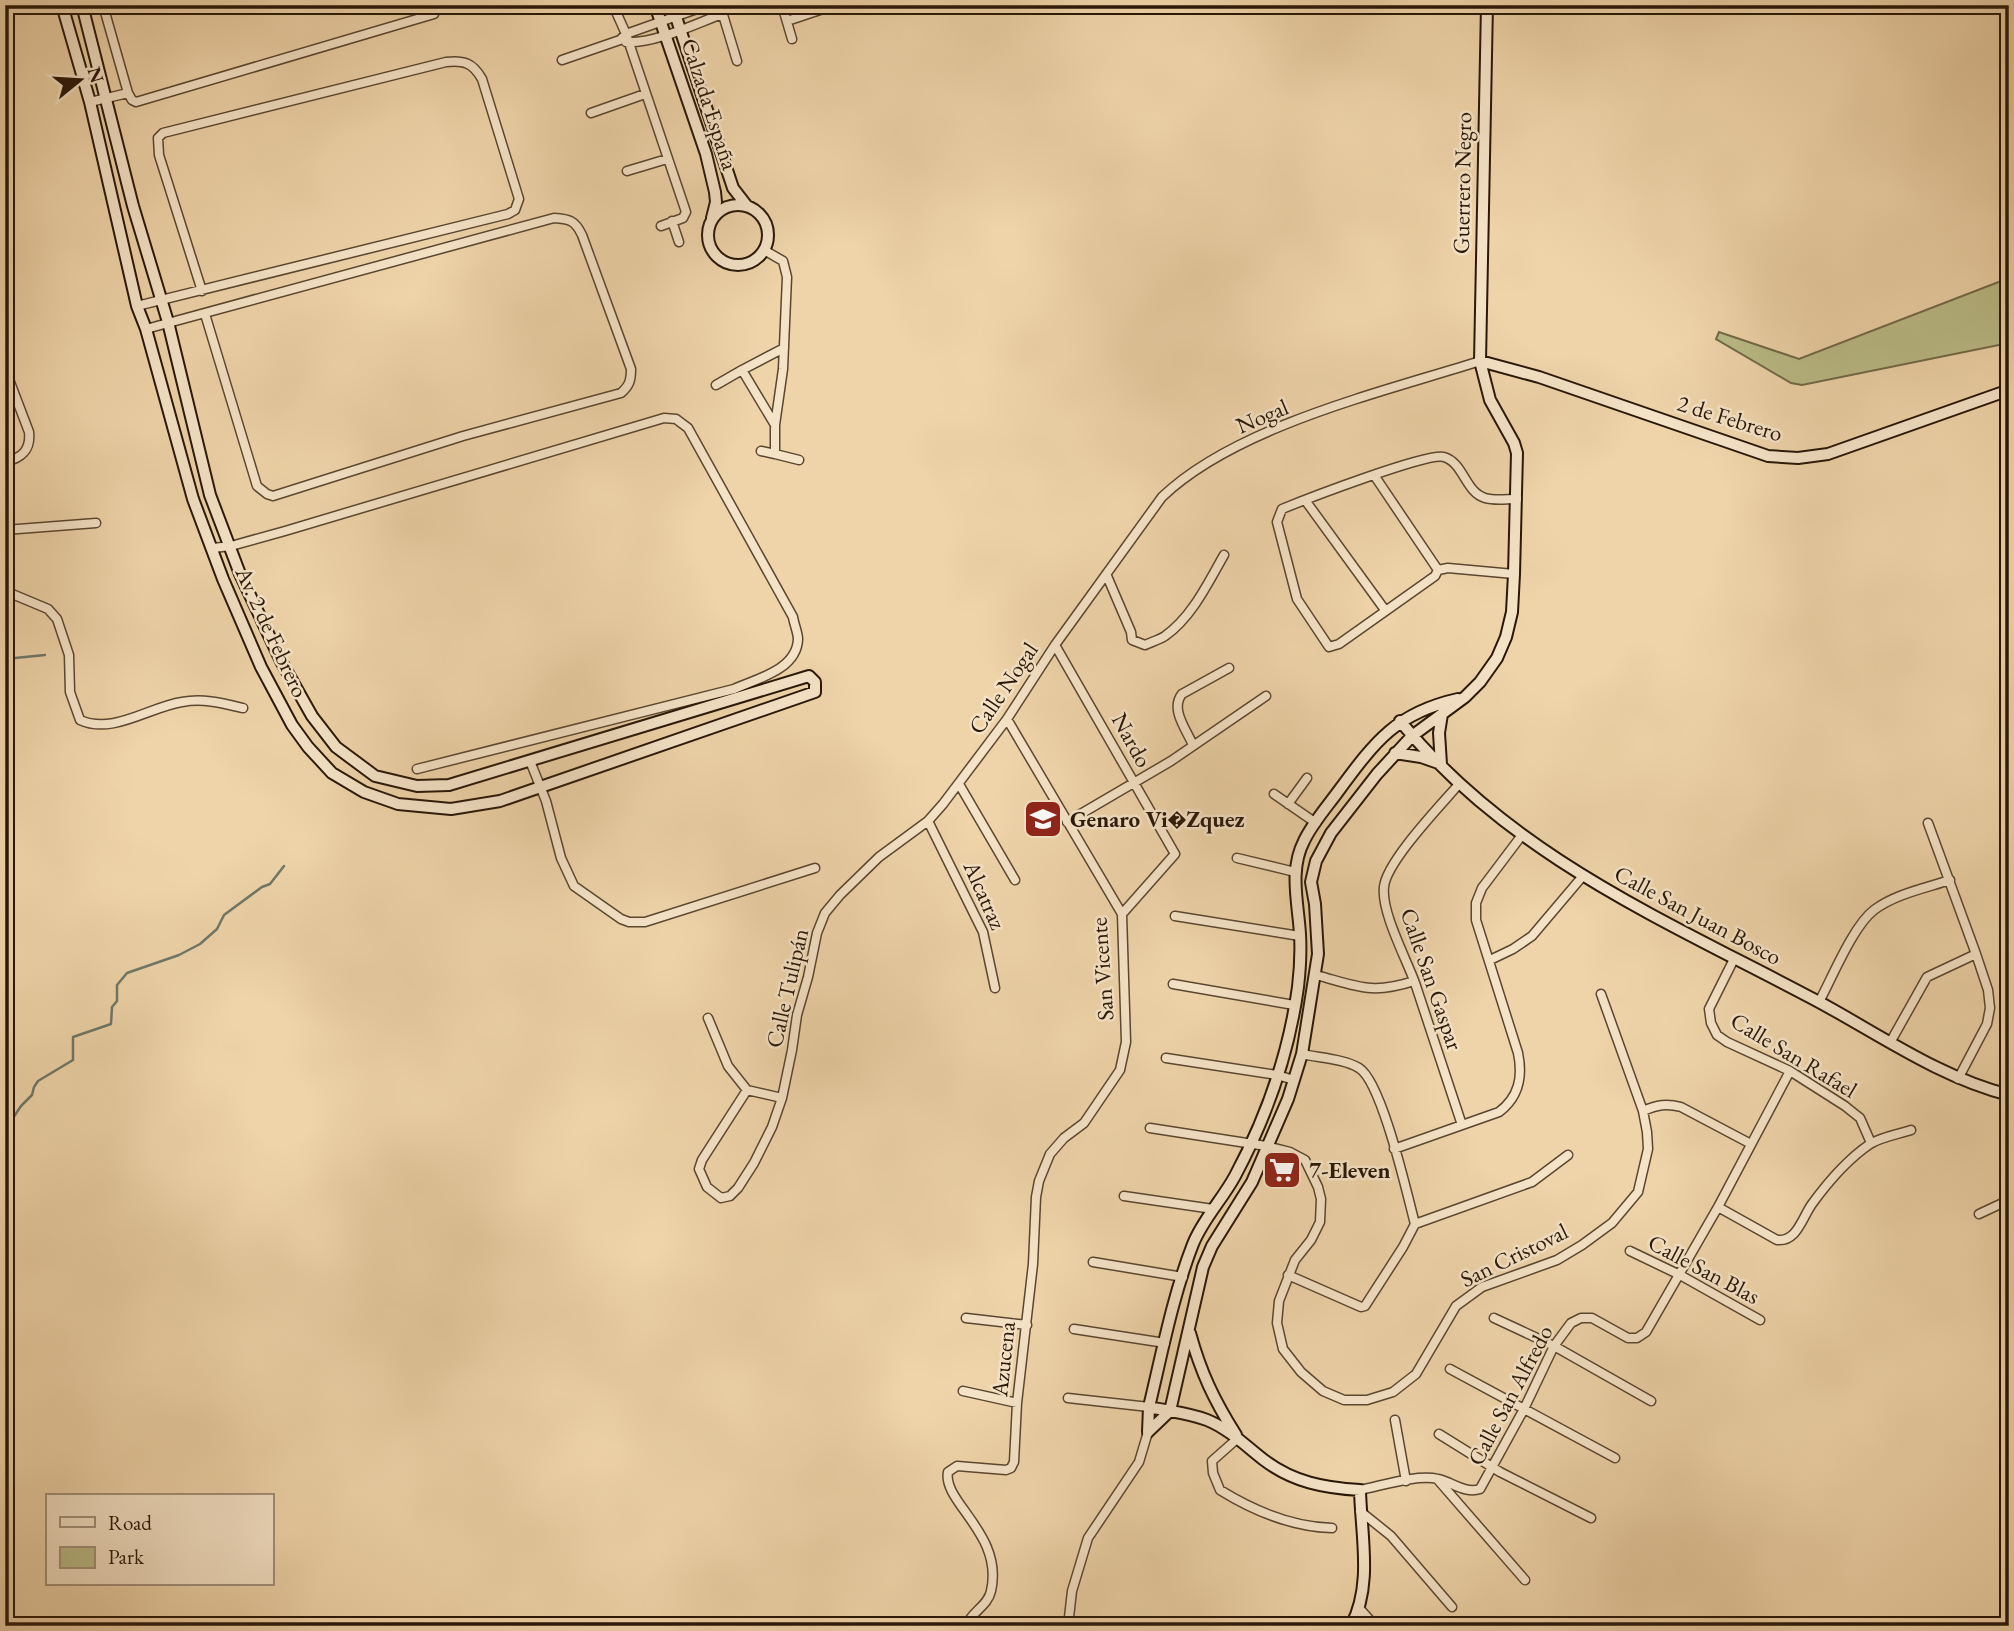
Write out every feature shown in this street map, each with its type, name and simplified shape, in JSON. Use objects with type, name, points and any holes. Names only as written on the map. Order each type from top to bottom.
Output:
[{"type":"street","name":"Av. 2 de Febrero","points":[[62,5],[90,102],[137,306],[146,329],[193,499],[223,579],[261,667],[292,724],[308,747],[332,773],[364,792],[398,804],[451,810],[500,801],[815,692],[815,682],[809,676],[449,785],[417,786],[375,776],[336,747],[312,716],[263,624],[240,574],[210,495],[168,322],[133,206],[82,5]]},
{"type":"street","points":[[103,5],[128,93],[132,100],[142,102],[434,14],[438,5]]},
{"type":"street","points":[[613,5],[686,215],[661,226]]},
{"type":"street","name":"Calzada España","points":[[655,5],[706,154],[716,202],[712,218]]},
{"type":"street","name":"Calzada España","points":[[672,5],[733,188],[747,206]]},
{"type":"street","points":[[562,60],[625,39],[660,22],[708,5]]},
{"type":"street","points":[[782,5],[792,39]]},
{"type":"street","name":"Guerrero Negro","points":[[1442,708],[1465,698],[1480,682],[1497,658],[1512,612],[1517,453],[1490,400],[1480,361],[1487,5]]},
{"type":"street","points":[[787,20],[832,6]]},
{"type":"street","points":[[625,39],[665,34],[721,10],[737,61]]},
{"type":"street","points":[[137,306],[202,291],[508,214],[515,210],[519,199],[477,70],[463,61],[446,62],[163,133],[158,138],[159,155],[202,291]]},
{"type":"street","points":[[90,102],[128,93]]},
{"type":"street","points":[[591,113],[645,94]]},
{"type":"street","points":[[706,154],[720,148]]},
{"type":"street","points":[[627,171],[667,159]]},
{"type":"street","points":[[747,206],[761,216],[767,226],[768,237],[764,250],[754,261],[744,265],[732,265],[713,254],[708,244],[707,232],[712,218],[726,207],[747,206]]},
{"type":"street","points":[[146,329],[554,218],[570,219],[582,235],[631,369],[631,380],[621,393],[463,436],[273,496],[267,495],[257,486],[205,314]]},
{"type":"street","points":[[672,221],[679,242]]},
{"type":"street","points":[[764,250],[780,257],[786,268],[784,348],[775,425],[775,454]]},
{"type":"street","points":[[716,385],[784,348]]},
{"type":"street","name":"2 de Febrero","points":[[1480,361],[1539,377],[1768,456],[1798,458],[1828,454],[2009,390]]},
{"type":"street","name":"Nogal","points":[[1107,576],[1162,497],[1175,485],[1220,456],[1268,432],[1480,361]]},
{"type":"street","points":[[5,369],[30,441],[28,450],[17,459],[5,462]]},
{"type":"street","points":[[742,370],[775,425]]},
{"type":"street","points":[[213,548],[231,546],[664,418],[676,419],[688,428],[793,617],[798,640],[792,658],[782,667],[734,689],[416,769]]},
{"type":"street","points":[[761,451],[799,460]]},
{"type":"street","points":[[1438,570],[1435,576],[1339,644],[1329,647],[1297,599],[1276,522],[1282,509],[1432,457],[1443,456],[1453,462],[1481,497],[1517,499]]},
{"type":"street","points":[[1374,475],[1438,570]]},
{"type":"street","points":[[1305,500],[1385,610]]},
{"type":"street","points":[[5,530],[96,523]]},
{"type":"street","points":[[1107,576],[1132,640],[1145,645],[1165,636],[1198,600],[1224,555]]},
{"type":"street","points":[[1438,570],[1448,568],[1514,574]]},
{"type":"street","name":"Calle Nogal","points":[[928,821],[1007,719],[1055,645],[1107,576]]},
{"type":"street","points":[[5,591],[41,606],[57,620],[69,655],[70,691],[80,720],[91,725],[107,724],[181,702],[210,701],[243,708]]},
{"type":"street","name":"Nardo","points":[[1055,645],[1175,854],[1122,914]]},
{"type":"street","points":[[1193,745],[1177,709],[1177,700],[1182,694],[1229,668]]},
{"type":"street","points":[[1007,719],[1067,822],[1134,783],[1266,696]]},
{"type":"street","points":[[1068,1626],[1072,1591],[1088,1538],[1139,1462],[1148,1432],[1149,1407],[1165,1343],[1194,1243],[1234,1179],[1251,1144],[1285,1052],[1298,986],[1300,936],[1295,872],[1297,858],[1305,839],[1371,748],[1400,721],[1442,708]]},
{"type":"street","points":[[1148,1432],[1170,1411],[1203,1267],[1212,1246],[1252,1182],[1302,1054],[1318,954],[1311,882],[1316,861],[1331,834],[1395,753],[1442,708]]},
{"type":"street","points":[[1395,753],[1421,757],[1441,764],[1439,733],[1442,708]]},
{"type":"street","name":"Calle San Juan Bosco","points":[[1400,721],[1459,784],[1522,835],[1582,877],[1958,1079],[2009,1095]]},
{"type":"street","points":[[530,761],[541,787],[569,878],[583,894],[629,922],[645,922],[815,868]]},
{"type":"street","points":[[1288,804],[1307,778]]},
{"type":"street","points":[[959,784],[1015,880]]},
{"type":"street","name":"Calle San Gaspar","points":[[1459,784],[1427,820],[1388,873],[1383,888],[1388,914],[1414,981],[1462,1125]]},
{"type":"street","points":[[1274,794],[1316,824]]},
{"type":"street","name":"Alcatraz","points":[[928,821],[983,932],[995,988]]},
{"type":"street","name":"Calle Tulipán","points":[[747,1090],[702,1160],[699,1169],[702,1179],[713,1194],[721,1198],[730,1196],[738,1188],[759,1154],[782,1098],[797,1015],[817,933],[825,913],[839,895],[879,857],[928,821]]},
{"type":"street","name":"San Vicente","points":[[1067,822],[1122,914],[1126,1042]]},
{"type":"street","points":[[1928,823],[1988,990],[1990,1008],[1987,1024],[1958,1079]]},
{"type":"street","points":[[1394,1149],[1499,1112],[1511,1103],[1518,1087],[1521,1069],[1518,1053],[1476,919],[1476,903],[1482,888],[1522,835]]},
{"type":"street","points":[[1237,858],[1295,872]]},
{"type":"street","points":[[1490,960],[1532,936],[1582,877]]},
{"type":"street","points":[[1819,1002],[1857,931],[1872,911],[1886,902],[1950,880]]},
{"type":"street","points":[[1297,905],[1315,904]]},
{"type":"street","points":[[1175,916],[1300,936]]},
{"type":"street","points":[[1891,1041],[1927,977],[1976,954]]},
{"type":"street","name":"Calle San Rafael","points":[[1734,959],[1709,1009],[1711,1023],[1717,1035],[1790,1071],[1846,1106],[1860,1118],[1871,1143]]},
{"type":"street","points":[[1316,975],[1378,990],[1414,981]]},
{"type":"street","points":[[1173,984],[1294,1005]]},
{"type":"street","name":"San Cristoval","points":[[1150,1128],[1266,1146],[1290,1152],[1305,1160],[1313,1173],[1321,1199],[1320,1222],[1311,1240],[1295,1260],[1279,1301],[1277,1323],[1283,1349],[1301,1372],[1323,1391],[1344,1400],[1367,1400],[1393,1392],[1416,1374],[1456,1306],[1482,1287],[1557,1260],[1612,1223],[1638,1192],[1648,1149],[1643,1111],[1601,994]]},
{"type":"street","points":[[708,1018],[728,1066],[747,1090],[782,1098]]},
{"type":"street","name":"Azucena","points":[[965,1626],[991,1593],[992,1567],[985,1539],[947,1485],[948,1472],[957,1466],[1006,1470],[1011,1468],[1014,1462],[1017,1403],[1027,1325],[1039,1181],[1050,1154],[1064,1138],[1084,1123],[1120,1070],[1126,1042]]},
{"type":"street","points":[[1302,1054],[1350,1065],[1361,1069],[1369,1077],[1394,1149],[1415,1224]]},
{"type":"street","points":[[1166,1058],[1294,1080]]},
{"type":"street","name":"Calle San Alfredo","points":[[1360,1490],[1436,1478],[1466,1490],[1476,1491],[1485,1485],[1491,1467],[1524,1409],[1554,1346],[1571,1323],[1581,1318],[1592,1318],[1628,1338],[1637,1338],[1646,1332],[1718,1207],[1790,1071]]},
{"type":"street","points":[[1643,1111],[1657,1105],[1671,1104],[1681,1107],[1751,1144]]},
{"type":"street","points":[[1718,1207],[1777,1240],[1785,1241],[1791,1238],[1827,1185],[1871,1143],[1912,1130]]},
{"type":"street","points":[[1289,1275],[1361,1307],[1403,1247],[1415,1224],[1532,1182],[1568,1155]]},
{"type":"street","points":[[1124,1196],[1213,1209]]},
{"type":"street","points":[[1979,1214],[2009,1200]]},
{"type":"street","name":"Calle San Blas","points":[[1629,1251],[1680,1275],[1760,1320]]},
{"type":"street","points":[[1093,1262],[1183,1277]]},
{"type":"street","points":[[966,1318],[1027,1325]]},
{"type":"street","points":[[1494,1318],[1554,1346],[1651,1401]]},
{"type":"street","points":[[1074,1329],[1165,1343]]},
{"type":"street","points":[[1189,1330],[1199,1367],[1208,1387],[1238,1438]]},
{"type":"street","points":[[1450,1369],[1615,1458]]},
{"type":"street","points":[[963,1391],[1017,1403]]},
{"type":"street","points":[[1068,1398],[1149,1407],[1208,1420],[1238,1438],[1266,1461],[1297,1479],[1334,1489],[1360,1490],[1365,1565],[1360,1609],[1351,1626]]},
{"type":"street","points":[[1395,1420],[1406,1481]]},
{"type":"street","points":[[1438,1434],[1491,1467],[1591,1518]]},
{"type":"street","points":[[1238,1438],[1212,1461],[1220,1490],[1274,1518],[1317,1528],[1332,1528]]},
{"type":"street","points":[[1436,1478],[1525,1580]]},
{"type":"street","points":[[1360,1511],[1391,1536],[1452,1607]]},
{"type":"street","points":[[1360,1609],[1375,1626]]},
{"type":"green space","points":[[2009,278],[2009,343],[1802,385],[1791,383],[1716,339],[1719,332],[1799,359]]},
{"type":"waterway","points":[[5,659],[45,655]]},
{"type":"waterway","points":[[5,1130],[32,1095],[38,1081],[73,1060],[73,1037],[111,1024],[112,1007],[117,1001],[117,985],[127,973],[179,955],[200,944],[217,929],[224,915],[270,884],[284,866]]},
{"type":"place","name":"Genaro Vi�Zquez","points":[[1043,819]]},
{"type":"place","name":"7-Eleven","points":[[1282,1170]]}]
